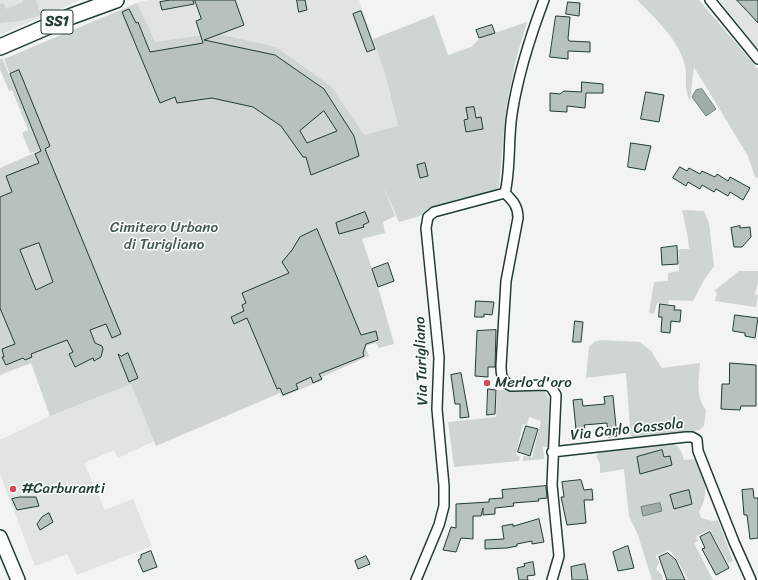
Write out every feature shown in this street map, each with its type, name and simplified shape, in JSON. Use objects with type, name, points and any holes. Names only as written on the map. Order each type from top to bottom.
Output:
[{"type":"main road","name":"SS1","points":[[0,47],[72,16],[116,0]]},
{"type":"main road","points":[[0,536],[18,580]]},
{"type":"street","points":[[505,193],[508,181],[514,108],[528,44],[544,0]]},
{"type":"street","points":[[710,0],[758,59]]},
{"type":"street","name":"Via Carlo Cassola","points":[[505,193],[514,202],[518,210],[518,218],[506,281],[502,320],[502,377],[507,384],[511,386],[546,385],[551,387],[556,395],[552,452],[552,501],[559,556],[552,580]]},
{"type":"street","name":"Via Turigliano","points":[[416,580],[439,525],[444,506],[444,486],[437,409],[439,358],[426,228],[428,218],[434,212],[505,193]]},
{"type":"street","name":"Via Carlo Cassola","points":[[552,452],[686,437],[692,437],[697,440],[698,451],[734,542],[751,580]]},
{"type":"shaded area","points":[[0,0],[80,0],[0,35]]},
{"type":"shaded area","points":[[148,0],[359,0],[385,74],[398,127],[363,135],[331,86],[276,47],[215,33],[154,42],[137,3]]},
{"type":"shaded area","points":[[719,0],[758,0],[758,49],[754,45]]},
{"type":"shaded area","points":[[702,89],[716,109],[706,116],[692,97],[696,90]]},
{"type":"shaded area","points":[[131,384],[154,441],[118,458],[114,450],[84,463],[105,510],[133,499],[152,546],[77,575],[67,554],[35,566],[0,474],[0,440],[50,416]]},
{"type":"shaded area","points":[[660,503],[662,511],[643,516],[641,507]]},
{"type":"green space","points":[[23,0],[36,0],[41,15],[20,21],[0,23],[0,4],[3,3],[6,9],[23,2]]},
{"type":"green space","points":[[637,0],[699,0],[758,69],[758,178],[755,177],[748,156],[694,67],[690,101],[686,90],[686,72],[681,53],[671,36],[651,13]]},
{"type":"green space","name":"Cimitero Urbano di Turigliano","points":[[137,3],[155,42],[215,33],[276,47],[331,86],[364,135],[398,126],[385,74],[373,39],[434,15],[448,55],[471,47],[480,38],[527,22],[516,59],[506,108],[499,187],[494,192],[459,199],[428,209],[420,216],[399,222],[383,185],[395,216],[383,222],[385,233],[362,239],[378,287],[394,344],[379,348],[376,343],[365,346],[369,356],[322,377],[323,380],[282,397],[280,393],[156,446],[131,384],[50,416],[31,363],[0,375],[0,168],[41,150],[30,153],[22,133],[28,130],[12,90],[9,91],[0,69],[0,60],[2,58],[34,134],[4,59]]},
{"type":"green space","points":[[682,210],[704,211],[709,223],[714,266],[704,280],[693,301],[669,300],[668,304],[657,303],[654,314],[649,313],[654,282],[668,281],[668,273],[679,271],[679,249],[689,249]]},
{"type":"green space","points":[[739,271],[758,271],[758,283],[755,294],[758,295],[756,307],[715,301],[717,292],[714,291]]},
{"type":"green space","points":[[601,340],[640,342],[651,351],[662,368],[700,363],[698,387],[700,399],[706,410],[704,426],[700,430],[631,441],[626,373],[586,378],[589,347],[594,342]]},
{"type":"green space","points":[[497,390],[544,390],[549,398],[548,447],[543,447],[544,459],[523,461],[523,456],[532,457],[541,421],[529,417],[527,425],[523,424],[516,454],[520,457],[519,461],[454,467],[448,422],[496,417]]},
{"type":"green space","points":[[670,444],[678,447],[684,460],[695,459],[705,485],[705,497],[699,512],[701,518],[713,521],[718,520],[733,561],[728,563],[710,530],[696,536],[698,541],[694,543],[713,580],[688,580],[677,559],[669,550],[656,556],[659,563],[656,569],[662,575],[663,580],[652,580],[638,535],[629,516],[624,469],[600,473],[600,464],[596,456],[598,453]]},
{"type":"building","points":[[171,0],[193,0],[194,4],[162,10],[160,2]]},
{"type":"building","points":[[195,0],[235,0],[244,25],[204,40],[275,55],[324,89],[354,136],[359,156],[311,175],[306,157],[303,157],[281,126],[253,107],[212,98],[177,103],[175,97],[160,103],[122,12],[129,9],[136,23],[138,22],[150,52],[203,43],[196,21],[201,19]],"holes":[[[324,111],[337,131],[307,143],[300,131]]]},
{"type":"building","points":[[297,0],[305,0],[307,10],[299,12]]},
{"type":"building","points":[[737,0],[758,0],[758,23],[748,12]]},
{"type":"building","points":[[568,2],[580,3],[579,16],[566,14]]},
{"type":"building","points":[[361,11],[375,49],[367,52],[353,14]]},
{"type":"building","points":[[556,16],[570,17],[569,41],[590,42],[590,52],[568,51],[568,59],[550,57]]},
{"type":"building","points":[[492,25],[495,33],[479,38],[476,30]]},
{"type":"building","points":[[19,70],[50,146],[45,149],[121,334],[112,338],[106,324],[90,330],[95,343],[102,346],[103,349],[101,357],[94,361],[93,358],[75,367],[69,354],[73,352],[67,340],[31,354],[32,357],[25,360],[23,358],[6,365],[2,357],[4,357],[2,349],[15,344],[0,308],[0,197],[12,192],[6,176],[39,163],[35,154],[41,151],[10,74]],"holes":[[[39,243],[53,282],[36,290],[20,250]]]},
{"type":"building","points":[[582,82],[603,84],[603,93],[586,93],[585,108],[567,106],[567,112],[550,111],[550,93],[560,94],[564,91],[581,92]]},
{"type":"building","points":[[646,92],[664,95],[659,122],[641,119]]},
{"type":"building","points":[[474,107],[476,118],[481,117],[483,129],[466,132],[464,120],[468,119],[466,108]]},
{"type":"building","points":[[631,143],[651,146],[645,170],[628,167]]},
{"type":"building","points":[[425,163],[428,176],[420,178],[417,165]]},
{"type":"building","points":[[680,167],[687,171],[689,168],[700,174],[702,171],[715,177],[717,174],[728,181],[730,177],[750,188],[743,200],[730,192],[728,196],[716,189],[714,192],[702,185],[700,189],[688,182],[686,186],[673,178]]},
{"type":"building","points":[[365,212],[369,222],[363,225],[364,227],[339,234],[336,223]]},
{"type":"building","points":[[740,226],[740,228],[750,227],[751,237],[742,247],[734,247],[731,228]]},
{"type":"building","points":[[317,229],[361,335],[376,331],[378,340],[366,344],[363,353],[364,356],[319,374],[322,379],[313,383],[311,377],[296,384],[298,389],[283,395],[280,388],[277,389],[247,318],[234,324],[231,317],[244,311],[242,305],[246,303],[242,293],[289,273],[282,262],[300,237]]},
{"type":"building","points":[[677,246],[678,264],[662,265],[661,248]]},
{"type":"building","points":[[388,263],[394,281],[378,287],[372,269]]},
{"type":"building","points":[[476,301],[494,302],[492,315],[484,314],[484,317],[475,317]]},
{"type":"building","points":[[660,304],[675,306],[674,310],[681,310],[680,322],[671,321],[670,333],[661,332],[662,317],[659,317]]},
{"type":"building","points":[[735,315],[758,318],[755,338],[745,336],[745,333],[733,331]]},
{"type":"building","points":[[575,321],[583,322],[581,342],[573,342]]},
{"type":"building","points":[[496,330],[495,367],[488,367],[488,377],[475,376],[477,331]]},
{"type":"building","points":[[128,353],[138,378],[129,382],[118,354],[121,356]]},
{"type":"building","points":[[730,363],[756,365],[756,406],[741,406],[740,410],[721,409],[722,384],[729,384]]},
{"type":"building","points":[[461,373],[469,417],[460,418],[460,404],[455,404],[451,375]]},
{"type":"building","points":[[488,389],[496,390],[495,414],[487,415]]},
{"type":"building","points":[[613,396],[617,436],[608,437],[607,423],[584,425],[585,428],[576,429],[573,400],[582,399],[583,406],[605,404],[604,397]]},
{"type":"building","points":[[526,426],[538,429],[530,456],[518,452]]},
{"type":"building","points":[[662,450],[664,457],[670,456],[672,465],[640,474],[637,457]]},
{"type":"building","points":[[581,480],[584,490],[592,489],[593,500],[584,500],[586,523],[567,525],[561,497],[564,497],[562,482]]},
{"type":"building","points":[[546,486],[547,498],[538,499],[539,501],[513,503],[514,506],[495,508],[495,514],[483,515],[483,508],[481,516],[473,516],[473,539],[461,538],[456,552],[443,550],[451,527],[456,528],[456,504],[489,502],[489,499],[503,498],[502,490]]},
{"type":"building","points":[[753,489],[754,498],[758,498],[758,538],[750,539],[747,515],[744,515],[742,490]]},
{"type":"building","points":[[689,490],[692,504],[674,509],[670,495]]},
{"type":"building","points":[[20,497],[36,497],[39,506],[17,510],[12,499]]},
{"type":"building","points":[[49,513],[53,522],[40,530],[37,524],[42,517]]},
{"type":"building","points":[[539,519],[544,542],[532,544],[532,541],[507,548],[485,549],[485,540],[504,539],[502,526],[513,524],[513,526]]},
{"type":"building","points":[[710,532],[729,568],[716,575],[702,549],[705,548],[700,537]]},
{"type":"building","points":[[628,546],[634,568],[618,571],[613,552]]},
{"type":"building","points":[[151,551],[157,567],[143,572],[138,560],[141,558],[141,555]]},
{"type":"building","points":[[668,553],[676,560],[685,580],[667,580],[659,557]]},
{"type":"building","points":[[366,556],[370,564],[358,569],[355,561]]},
{"type":"building","points":[[533,562],[535,575],[527,576],[528,580],[519,580],[517,568],[525,566],[524,564]]},
{"type":"building","points":[[585,564],[588,580],[572,580],[571,567]]},
{"type":"place","name":"Merlo d'oro","points":[[487,383]]},
{"type":"place","name":"#Carburanti","points":[[13,489]]}]
